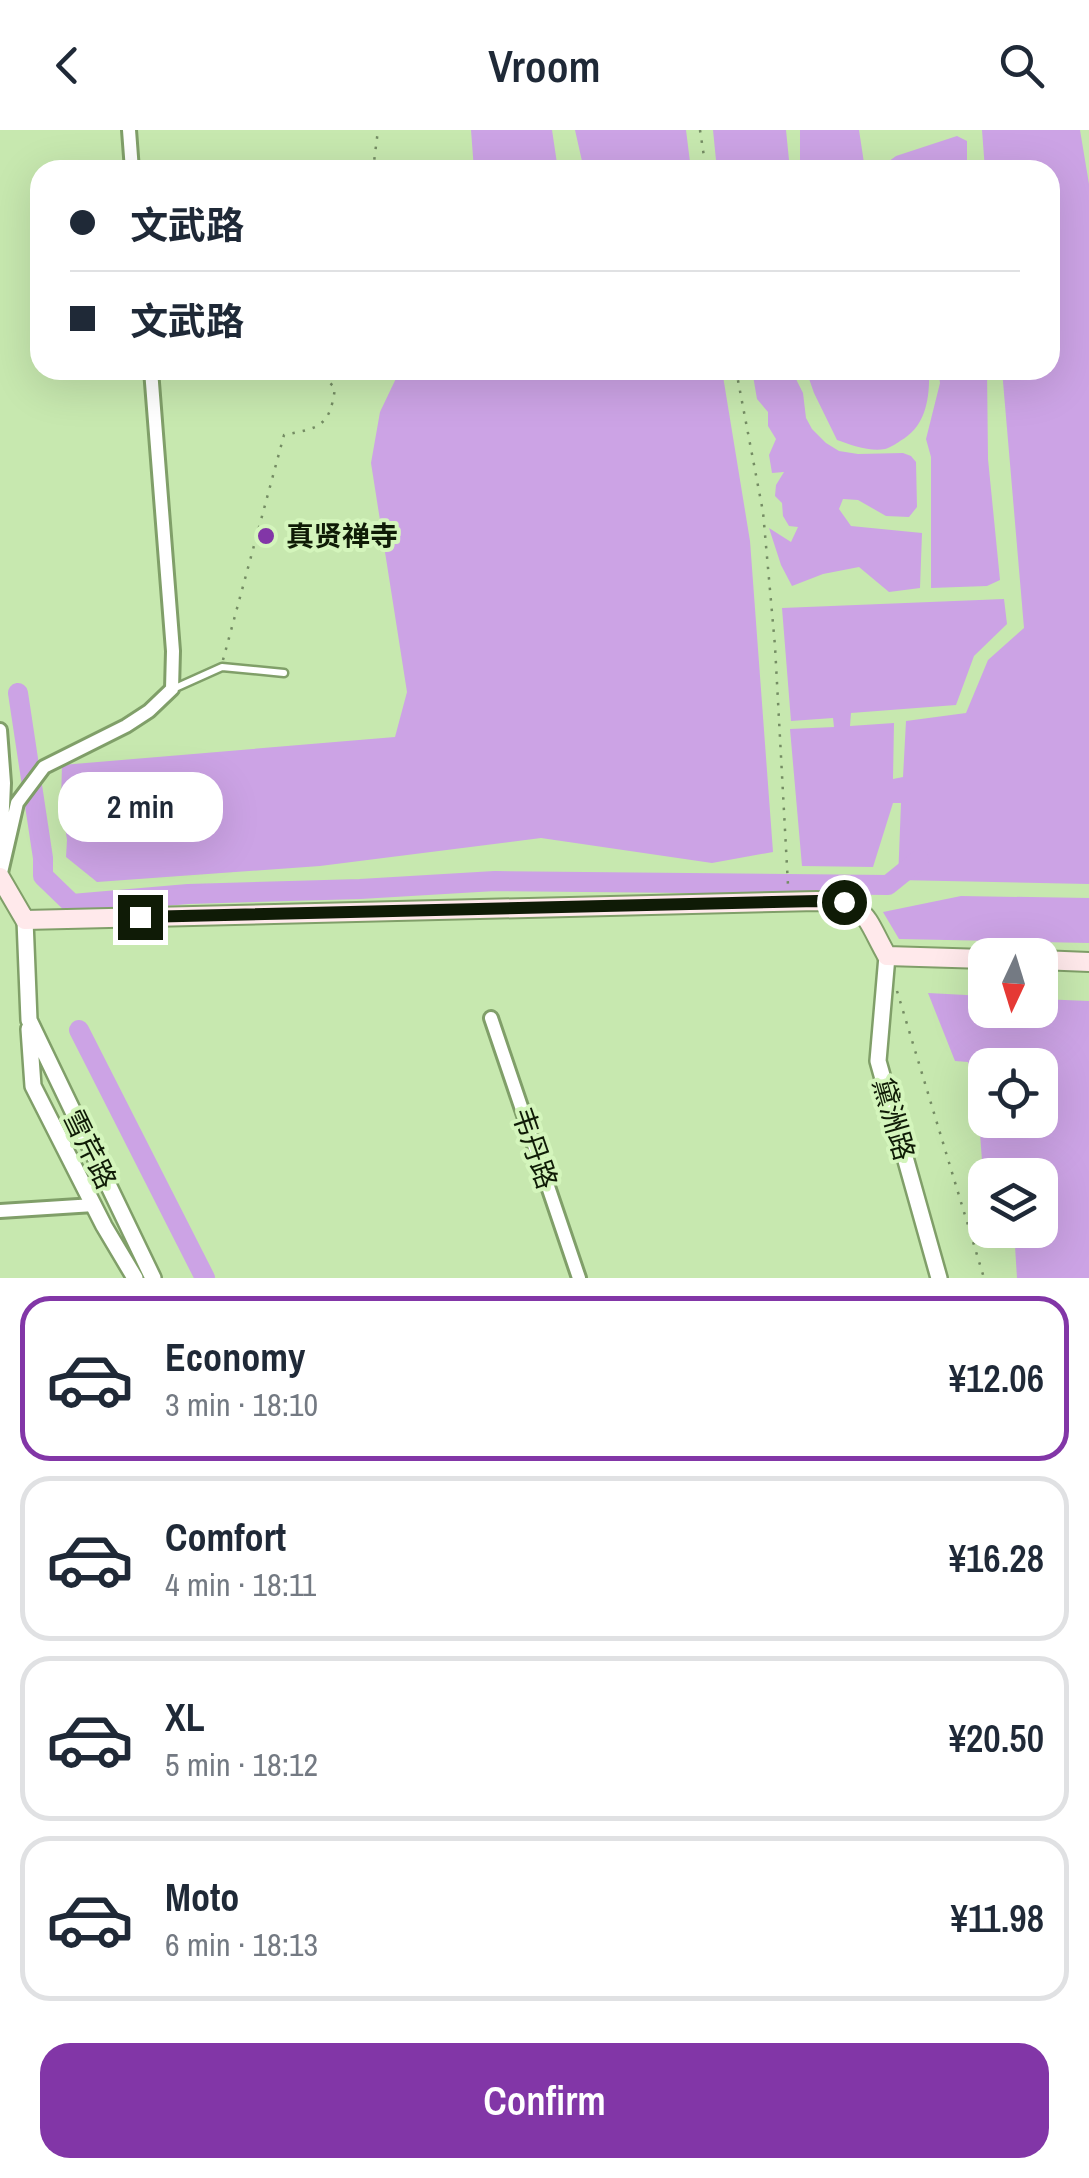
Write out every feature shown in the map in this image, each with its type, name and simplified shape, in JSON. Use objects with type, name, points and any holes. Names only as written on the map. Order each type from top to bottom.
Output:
[{"type":"main road","points":[[0,877],[25,920],[844,902],[862,911],[886,956],[968,958]]},
{"type":"main road","points":[[1058,961],[1089,962]]},
{"type":"street","points":[[129,130],[131,160]]},
{"type":"street","points":[[0,877],[17,803],[44,767],[126,726],[172,689],[173,650],[152,380]]},
{"type":"street","points":[[0,730],[4,783],[0,877]]},
{"type":"street","name":"雪芹路","points":[[25,920],[33,1086],[135,1278]]},
{"type":"street","name":"黛洲路","points":[[886,956],[878,1060],[939,1278]]},
{"type":"street","name":"韦丹路","points":[[491,1018],[580,1278]]},
{"type":"street","name":"雪芹路","points":[[29,1020],[153,1278]]},
{"type":"street","points":[[0,1210],[94,1205]]},
{"type":"lane","points":[[172,689],[222,667],[284,674]]},
{"type":"path","points":[[374,160],[378,130]]},
{"type":"path","points":[[700,130],[704,160]]},
{"type":"path","points":[[222,667],[284,435],[316,429],[328,418],[335,388],[327,380]]},
{"type":"path","points":[[738,380],[763,512],[788,882]]},
{"type":"path","points":[[898,994],[984,1278]]},
{"type":"shaded area","points":[[471,130],[552,130],[556,160],[473,160]]},
{"type":"shaded area","points":[[575,130],[686,130],[690,160],[582,160]]},
{"type":"shaded area","points":[[713,130],[786,130],[789,160],[716,160]]},
{"type":"shaded area","points":[[800,130],[859,130],[864,160],[800,160]]},
{"type":"shaded area","points":[[982,130],[1080,130],[1089,184],[1089,884],[898,880],[901,803],[893,803],[873,867],[802,866],[790,729],[834,727],[833,718],[791,721],[782,608],[1004,599],[1007,624],[974,656],[956,705],[851,713],[850,726],[894,723],[893,779],[903,777],[906,721],[966,713],[988,660],[1024,628],[1003,380],[1060,380],[1060,160],[984,160]]},
{"type":"shaded area","points":[[957,136],[967,141],[967,160],[891,160]]},
{"type":"shaded area","points":[[395,380],[724,380],[750,541],[773,852],[712,863],[541,838],[320,866],[97,882],[66,857],[62,765],[395,737],[407,692],[371,463],[380,412]]},
{"type":"shaded area","points":[[754,380],[796,380],[803,393],[806,418],[826,443],[839,451],[858,454],[911,456],[916,462],[917,507],[909,517],[886,516],[858,500],[843,499],[839,509],[851,526],[922,533],[920,588],[889,592],[859,567],[823,574],[792,586],[769,528],[791,542],[798,527],[789,526],[782,503],[775,496],[784,472],[772,473],[769,455],[776,439],[768,426],[768,412],[757,399]]},
{"type":"shaded area","points":[[809,380],[929,380],[925,411],[916,428],[897,443],[879,450],[837,440]]},
{"type":"shaded area","points":[[940,380],[987,380],[988,459],[1000,580],[987,586],[931,588],[931,457],[926,439]]},
{"type":"shaded area","points":[[961,896],[1089,898],[1089,943],[1058,942],[1058,938],[899,939],[883,912]]},
{"type":"shaded area","points":[[928,993],[968,995],[968,1028],[1058,1028],[1058,1000],[1089,1001],[1089,1278],[1017,1278],[1015,1248],[1058,1248],[1058,1158],[982,1158],[980,1138],[1058,1138],[1058,1048],[968,1048],[968,1062],[955,1061]]},
{"type":"waterway","points":[[18,693],[43,876],[72,904],[188,894],[495,881],[888,885],[919,860]]},
{"type":"waterway","points":[[79,1030],[205,1278]]},
{"type":"place","name":"真贤禅寺","points":[[266,536]]},
{"type":"route","points":[[140,917],[844,902]]}]
